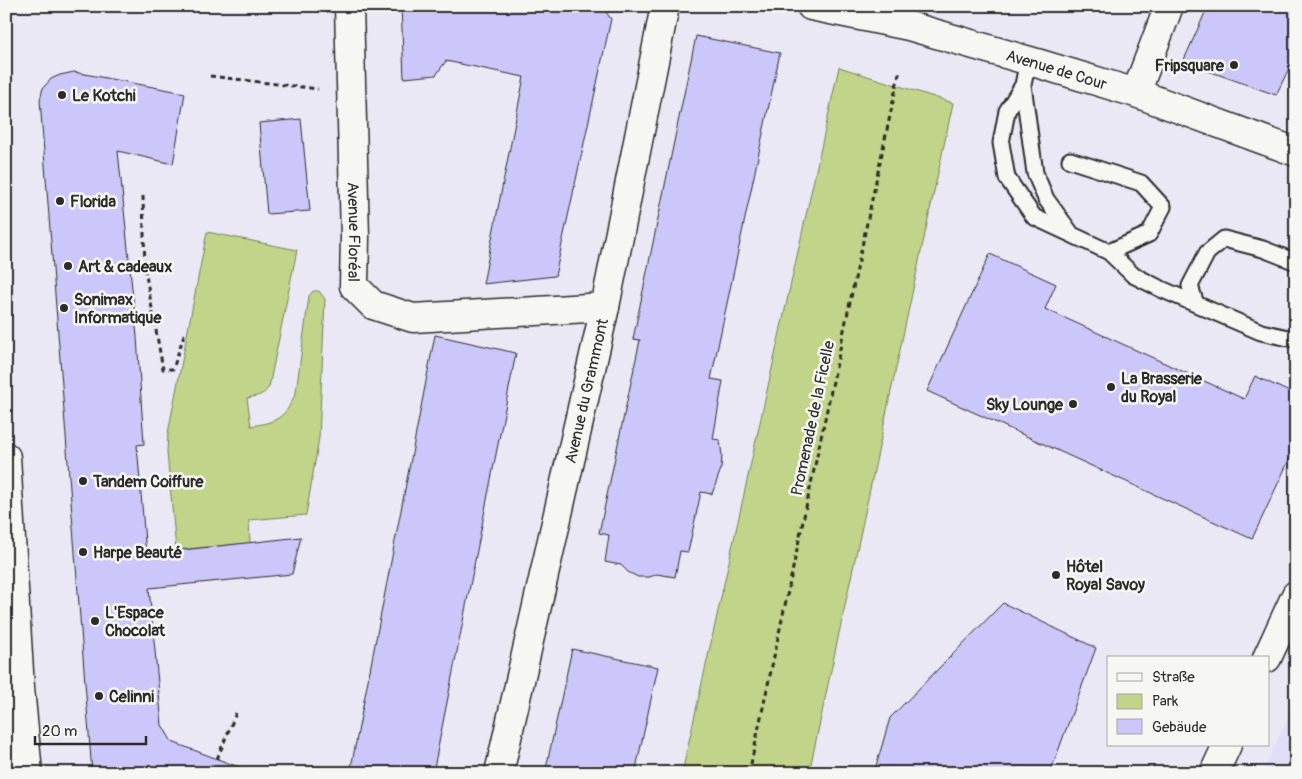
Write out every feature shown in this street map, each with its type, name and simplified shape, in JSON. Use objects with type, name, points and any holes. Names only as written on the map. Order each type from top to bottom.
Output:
[{"type":"street","name":"Avenue Floréal","points":[[349,6],[355,237],[354,286],[373,305],[413,318],[605,307]]},
{"type":"street","name":"Avenue du Grammont","points":[[498,773],[605,307],[665,6]]},
{"type":"street","name":"Avenue de Cour","points":[[811,6],[909,26],[1025,73],[1136,93],[1296,152]]},
{"type":"street","points":[[1136,93],[1169,6]]},
{"type":"street","points":[[6,457],[20,764]]},
{"type":"street","points":[[1268,656],[1296,595]]},
{"type":"street","points":[[1214,773],[1227,746]]},
{"type":"lane","points":[[1025,73],[1007,111],[1001,143],[1007,178],[1034,217],[1109,252],[1133,274],[1196,304],[1261,332],[1293,339],[1296,336]]},
{"type":"lane","points":[[1025,73],[1035,173],[1046,199],[1071,234]]},
{"type":"lane","points":[[1070,160],[1141,183],[1163,207],[1149,234],[1109,252]]},
{"type":"lane","points":[[1196,304],[1190,286],[1207,253],[1224,239],[1263,249],[1296,262]]},
{"type":"path","name":"Promenade de la Ficelle","points":[[750,772],[900,68]]},
{"type":"path","points":[[210,76],[352,93]]},
{"type":"path","points":[[143,196],[145,270],[163,369],[172,369],[184,335],[187,336]]},
{"type":"path","points":[[218,759],[236,713]]},
{"type":"shaded area","points":[[1296,701],[1296,773],[1262,773]]},
{"type":"green space","points":[[839,67],[953,103],[809,773],[682,773]]},
{"type":"green space","points":[[207,232],[297,250],[269,387],[262,394],[247,398],[251,426],[268,423],[280,417],[289,407],[296,392],[309,296],[313,291],[319,291],[325,299],[319,438],[306,515],[249,520],[250,543],[176,550],[167,452],[168,433]]},
{"type":"building","points":[[401,6],[593,6],[603,8],[611,19],[555,276],[483,284],[524,77],[446,61],[436,75],[404,78]]},
{"type":"building","points":[[1208,6],[1296,6],[1296,54],[1276,95],[1183,62]]},
{"type":"building","points":[[696,36],[780,53],[711,379],[723,381],[713,439],[720,440],[721,469],[712,494],[701,492],[688,552],[680,551],[675,577],[657,574],[650,577],[638,577],[628,572],[621,565],[605,562],[609,535],[599,533],[640,340],[633,339]]},
{"type":"building","points":[[74,72],[185,93],[173,164],[118,151],[137,337],[144,444],[137,445],[146,554],[301,537],[292,574],[149,588],[162,725],[172,742],[247,770],[246,773],[92,773],[40,100],[43,88],[51,79]]},
{"type":"building","points":[[301,119],[310,211],[267,214],[259,123]]},
{"type":"building","points":[[990,254],[1056,284],[1045,309],[1244,399],[1255,376],[1296,395],[1296,445],[1252,539],[927,391]]},
{"type":"building","points":[[435,335],[516,353],[433,773],[350,773]]},
{"type":"building","points":[[1003,603],[1096,648],[1050,773],[874,773],[890,718]]},
{"type":"building","points":[[572,649],[658,667],[635,773],[545,773]]},
{"type":"place","name":"Fripsquare","points":[[1234,65]]},
{"type":"place","name":"Le Kotchi","points":[[62,95]]},
{"type":"place","name":"Florida","points":[[60,201]]},
{"type":"place","name":"Art & cadeaux","points":[[68,266]]},
{"type":"place","name":"Sonimax Informatique","points":[[64,308]]},
{"type":"place","name":"La Brasserie du Royal","points":[[1111,387]]},
{"type":"place","name":"Sky Lounge","points":[[1073,404]]},
{"type":"place","name":"Tandem Coiffure","points":[[83,481]]},
{"type":"place","name":"Harpe Beauté","points":[[83,552]]},
{"type":"place","name":"Hôtel Royal Savoy","points":[[1056,575]]},
{"type":"place","name":"L'Espace Chocolat","points":[[95,621]]},
{"type":"place","name":"Celinni","points":[[99,696]]}]
